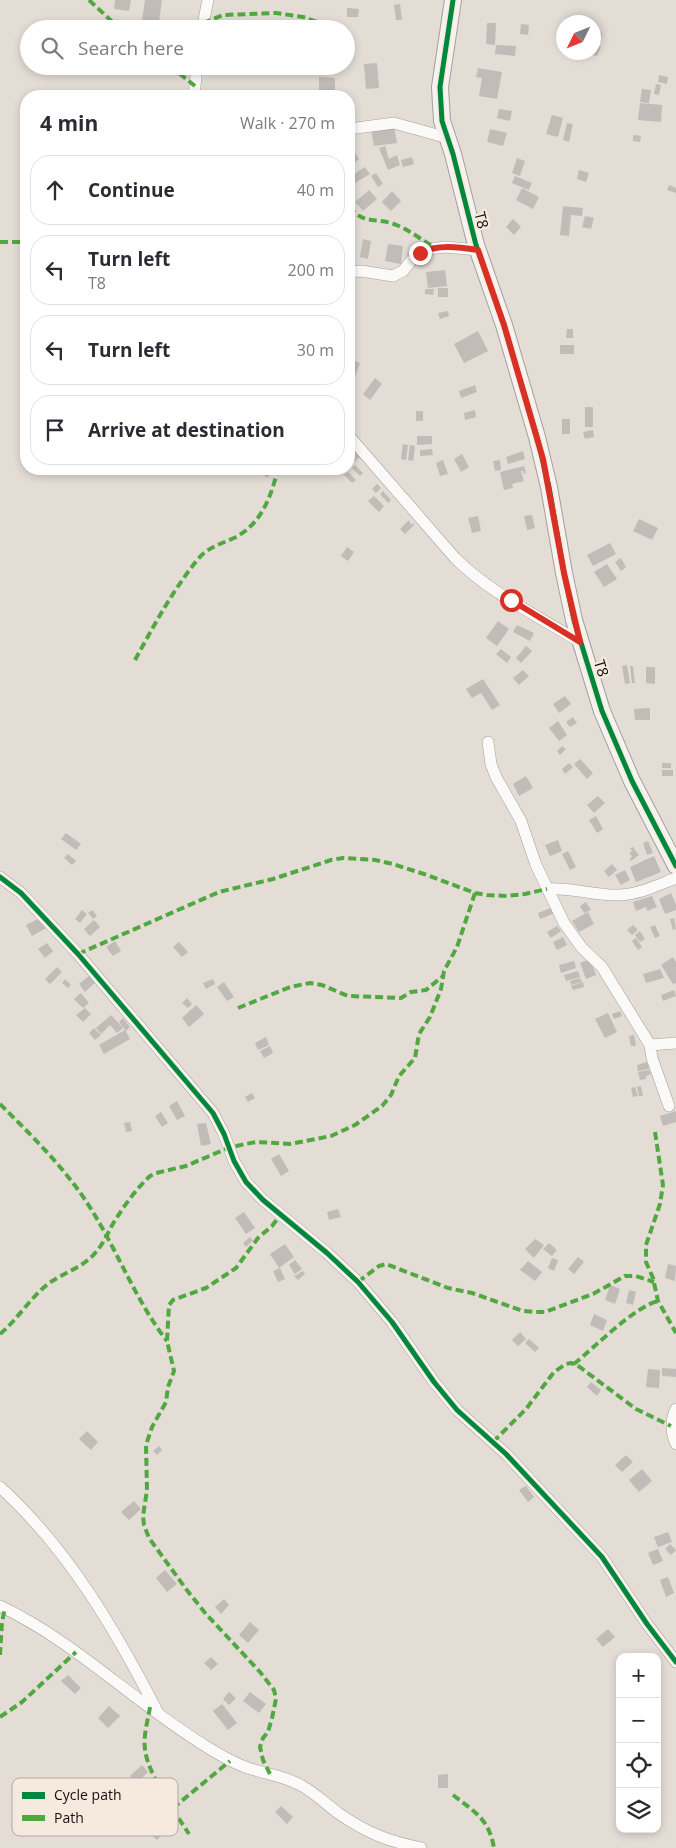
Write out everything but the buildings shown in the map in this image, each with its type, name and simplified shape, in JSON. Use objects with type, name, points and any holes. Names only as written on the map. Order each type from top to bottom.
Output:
[{"type":"street","points":[[204,20],[208,0]]},
{"type":"street","name":"T8","points":[[453,0],[440,87],[442,116],[478,250],[504,325],[543,459],[564,573],[580,642],[602,711],[632,780],[676,866]]},
{"type":"street","points":[[195,90],[196,75]]},
{"type":"street","points":[[355,129],[394,123],[448,138]]},
{"type":"street","points":[[355,272],[393,276],[403,271],[414,257],[427,249],[446,247],[478,250]]},
{"type":"street","points":[[355,443],[470,573],[580,642]]},
{"type":"street","points":[[488,742],[491,764],[496,777],[521,821],[546,889],[572,935],[602,967],[650,1046],[652,1058],[669,1106]]},
{"type":"street","points":[[0,877],[21,893],[84,961],[213,1113],[224,1134],[234,1162],[246,1182],[263,1200],[327,1253],[358,1282],[392,1322],[434,1382],[457,1410],[506,1454],[602,1557],[647,1624],[676,1662]]},
{"type":"street","points":[[546,889],[563,888],[619,895],[643,890],[676,878]]},
{"type":"street","points":[[650,1046],[676,1043]]},
{"type":"street","points":[[676,1409],[671,1426],[676,1444]]},
{"type":"street","points":[[0,1487],[33,1519],[96,1601],[120,1640],[158,1712]]},
{"type":"street","points":[[0,1606],[59,1640],[182,1731],[230,1761],[291,1780],[360,1827],[383,1839],[421,1848]]},
{"type":"marked path","points":[[89,0],[110,20]]},
{"type":"marked path","points":[[210,20],[223,15],[276,13],[312,20]]},
{"type":"marked path","points":[[181,75],[195,86]]},
{"type":"marked path","points":[[355,213],[368,220],[391,223],[403,228],[436,249]]},
{"type":"marked path","points":[[0,242],[20,242]]},
{"type":"marked path","points":[[135,660],[172,595],[198,559],[210,549],[234,538],[252,525],[264,508],[276,475]]},
{"type":"marked path","points":[[78,954],[219,892],[273,879],[331,860],[343,858],[375,860],[393,864],[475,893],[487,895],[507,896],[547,889]]},
{"type":"marked path","points":[[0,1334],[48,1284],[79,1266],[96,1252],[126,1204],[150,1176],[186,1166],[228,1148],[245,1144],[257,1142],[290,1144],[331,1136],[355,1125],[382,1106],[391,1095],[399,1076],[415,1058],[419,1034],[430,1017],[441,989],[444,971],[457,947],[475,893]]},
{"type":"marked path","points":[[238,1008],[290,987],[310,983],[322,985],[348,996],[401,998],[411,992],[426,990],[443,976]]},
{"type":"marked path","points":[[0,1104],[49,1154],[82,1195],[101,1225],[136,1293],[167,1341]]},
{"type":"marked path","points":[[655,1132],[663,1185],[660,1204],[646,1245],[646,1262],[653,1278],[658,1301],[676,1333]]},
{"type":"marked path","points":[[270,1774],[263,1760],[260,1747],[263,1738],[268,1732],[272,1718],[276,1699],[274,1690],[186,1589],[149,1538],[143,1516],[147,1490],[146,1445],[152,1427],[166,1402],[168,1387],[174,1371],[167,1341],[169,1305],[173,1300],[206,1288],[236,1268],[258,1238],[272,1226],[281,1214]]},
{"type":"marked path","points":[[358,1282],[379,1266],[386,1264],[448,1288],[472,1293],[523,1311],[535,1312],[545,1312],[593,1294],[625,1276],[636,1276],[654,1282]]},
{"type":"marked path","points":[[574,1364],[626,1319],[658,1301]]},
{"type":"marked path","points":[[493,1442],[526,1409],[554,1372],[571,1363],[577,1365],[636,1409],[671,1426]]},
{"type":"marked path","points":[[0,1655],[2,1622],[5,1608]]},
{"type":"marked path","points":[[0,1717],[22,1702],[76,1652]]},
{"type":"marked path","points":[[150,1707],[145,1749],[155,1778]]},
{"type":"marked path","points":[[178,1804],[230,1761]]},
{"type":"marked path","points":[[453,1795],[485,1823],[492,1838],[494,1848]]},
{"type":"marked path","points":[[178,1817],[189,1834]]},
{"type":"cycle path","points":[[453,0],[440,87],[442,121],[453,154],[476,245],[504,325],[537,437],[549,487],[574,620],[602,711],[632,781],[676,866]]},
{"type":"cycle path","points":[[0,877],[21,893],[78,954],[213,1113],[224,1134],[234,1161],[246,1182],[263,1200],[327,1253],[358,1282],[392,1322],[434,1382],[457,1410],[506,1454],[602,1557],[647,1624],[676,1662]]},
{"type":"route","points":[[420,253],[427,249],[446,247],[478,250],[518,369],[543,459],[564,573],[580,642],[511,600]]}]
